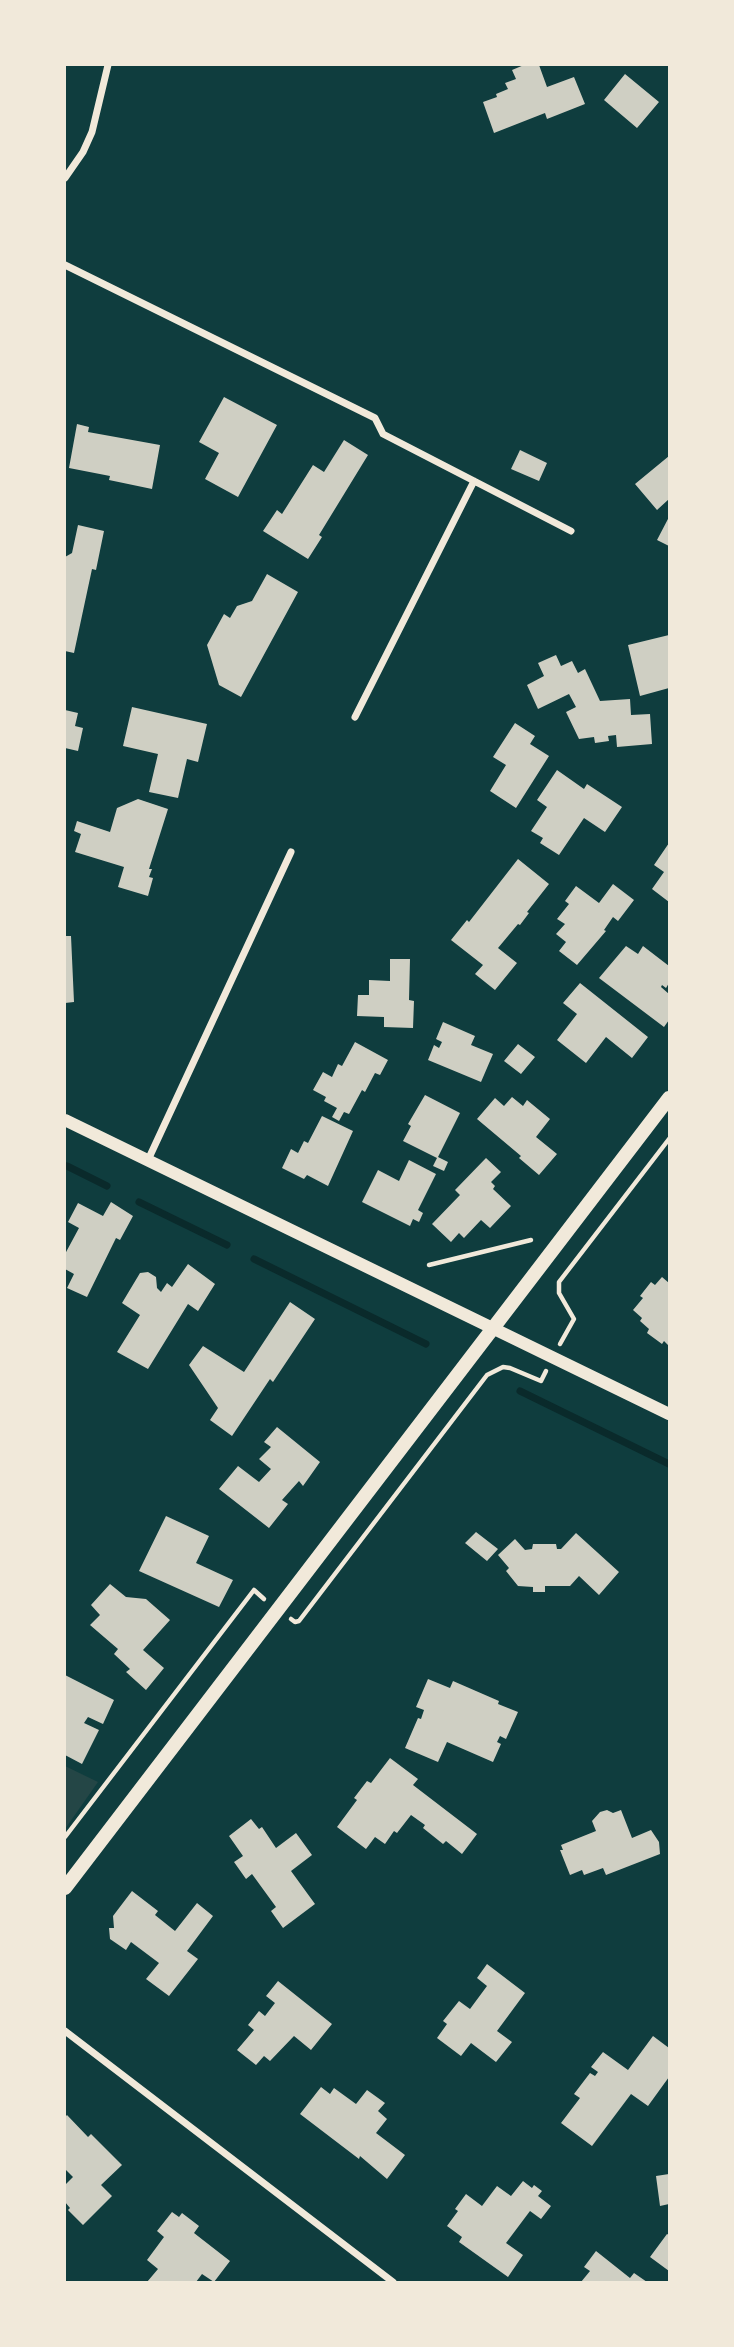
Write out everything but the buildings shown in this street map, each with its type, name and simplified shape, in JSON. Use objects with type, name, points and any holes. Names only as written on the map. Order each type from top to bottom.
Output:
[{"type":"main road","points":[[65,1888],[669,1098]]},
{"type":"street","points":[[65,178],[83,152],[92,132],[107,65]]},
{"type":"street","points":[[65,265],[375,418],[383,435],[571,531]]},
{"type":"street","points":[[355,717],[474,481]]},
{"type":"street","points":[[148,1160],[291,852]]},
{"type":"street","points":[[65,1120],[669,1414]]},
{"type":"street","points":[[65,2031],[393,2282]]},
{"type":"path","points":[[557,1288],[669,1139]]},
{"type":"path","points":[[429,1265],[531,1240]]},
{"type":"path","points":[[551,1284],[557,1288],[574,1319],[561,1342]]},
{"type":"path","points":[[293,1621],[299,1621],[487,1374],[503,1367],[541,1381],[545,1374]]},
{"type":"path","points":[[65,1837],[254,1590],[261,1596]]},
{"type":"shaded area","points":[[65,1766],[98,1782],[65,1829]]},
{"type":"waterway","points":[[67,1166],[107,1186]]},
{"type":"waterway","points":[[139,1202],[227,1245]]},
{"type":"waterway","points":[[254,1259],[426,1344]]},
{"type":"waterway","points":[[520,1391],[669,1464]]}]
